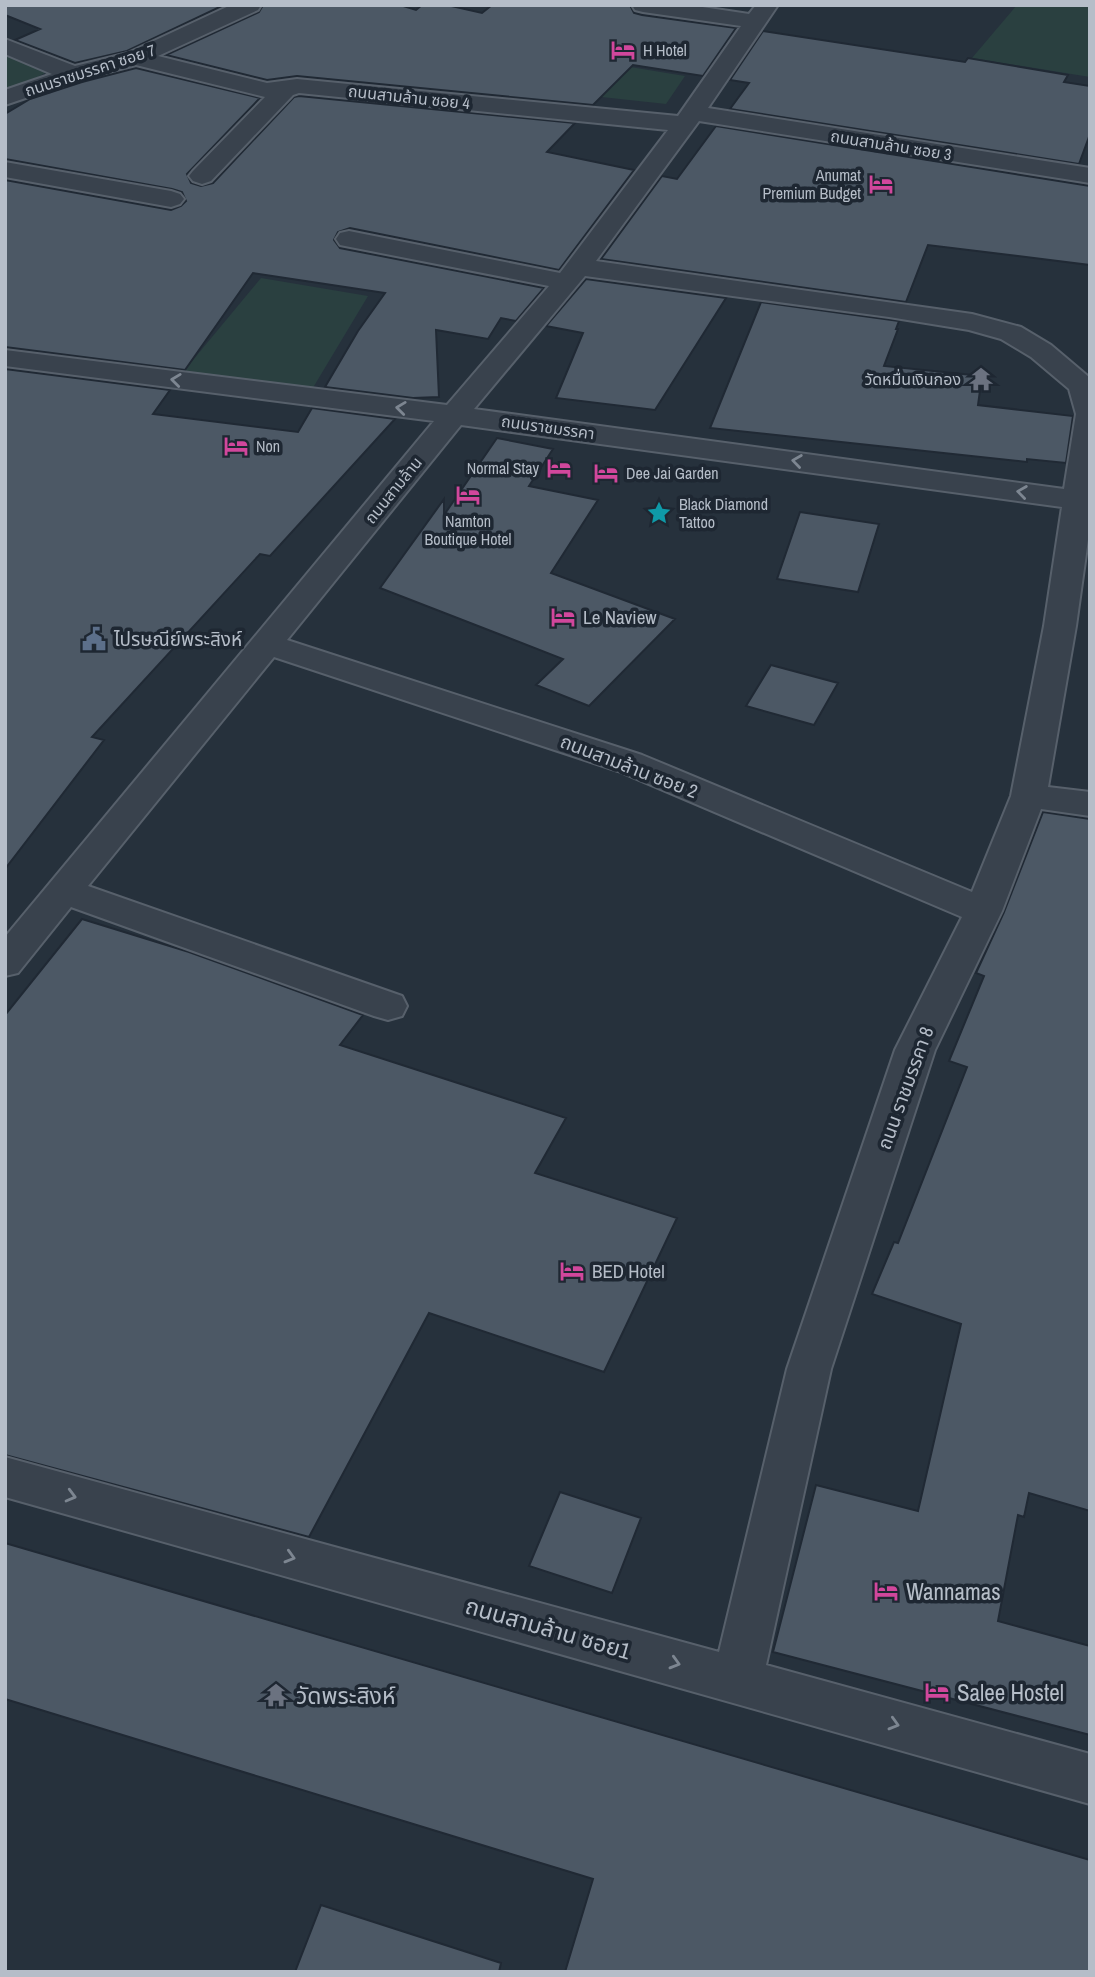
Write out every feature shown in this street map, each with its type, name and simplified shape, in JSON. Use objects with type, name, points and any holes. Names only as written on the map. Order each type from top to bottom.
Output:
[{"type":"street","name":"ถนนราชมรรคา ซอย 7","points":[[5,98],[73,74],[136,58],[250,5]]},
{"type":"street","points":[[643,5],[762,14]]},
{"type":"street","name":"ถนนสามล้าน","points":[[5,964],[454,415],[572,275],[689,118],[762,14]]},
{"type":"street","points":[[5,46],[73,74]]},
{"type":"street","name":"ถนนสามล้าน ซอย 4","points":[[136,58],[267,90],[285,90],[297,86],[689,118]]},
{"type":"street","points":[[202,176],[285,90]]},
{"type":"street","name":"ถนนสามล้าน ซอย 3","points":[[689,118],[1090,176]]},
{"type":"street","points":[[5,169],[172,199]]},
{"type":"street","points":[[349,239],[572,275],[889,309],[972,322],[1011,333],[1041,351],[1082,386],[1090,414]]},
{"type":"street","name":"ถนนราชมรรคา","points":[[5,358],[454,415],[1085,501]]},
{"type":"street","name":"ถนน ราชมรรคา 8","points":[[737,1681],[809,1369],[915,1050],[983,911],[1029,796],[1085,501],[1090,414]]},
{"type":"street","name":"ถนนสามล้าน ซอย 2","points":[[267,644],[630,763],[983,911]]},
{"type":"street","points":[[1029,796],[1090,803]]},
{"type":"street","points":[[64,891],[388,1006]]},
{"type":"street","name":"ถนนสามล้าน ซอย1","points":[[5,1477],[1090,1779]]},
{"type":"green space","points":[[1017,5],[1090,5],[1090,77],[972,58]]},
{"type":"green space","points":[[520,49],[685,76],[666,104],[484,84]]},
{"type":"green space","points":[[5,51],[50,70],[5,96]]},
{"type":"green space","points":[[261,278],[368,296],[311,391],[183,372]]},
{"type":"building","points":[[5,5],[224,5],[127,51],[75,63],[15,40],[40,29],[5,15]]},
{"type":"building","points":[[263,5],[400,5],[416,10],[422,5],[447,5],[482,13],[492,5],[630,5],[634,13],[642,15],[736,28],[703,76],[633,65],[593,105],[297,76],[267,80],[166,55],[259,12]]},
{"type":"building","points":[[763,31],[965,62],[968,58],[1068,75],[1064,82],[1090,86],[1090,134],[1079,164],[730,109],[749,83],[730,80]]},
{"type":"building","points":[[136,68],[260,98],[187,174],[191,183],[201,186],[213,183],[294,97],[299,96],[575,123],[547,152],[634,170],[559,270],[350,228],[338,232],[334,240],[340,248],[544,288],[516,321],[501,318],[488,339],[436,330],[439,397],[413,398],[325,387],[358,331],[385,293],[253,273],[185,370],[5,347],[5,180],[171,210],[186,201],[182,192],[172,189],[5,159],[5,114],[30,99]]},
{"type":"building","points":[[716,126],[1090,186],[1090,265],[928,245],[906,302],[601,259],[662,176],[677,179]]},
{"type":"building","points":[[586,279],[726,298],[655,410],[556,398],[583,333],[546,326]]},
{"type":"building","points":[[761,302],[899,321],[884,366],[982,376],[978,405],[1073,416],[1066,463],[1027,459],[1027,462],[710,428]]},
{"type":"building","points":[[5,369],[170,390],[153,414],[298,432],[312,408],[395,419],[270,556],[260,554],[92,737],[104,740],[5,869]]},
{"type":"building","points":[[497,438],[553,449],[529,486],[598,500],[551,573],[675,619],[589,706],[536,685],[563,659],[380,588],[444,499],[444,515]]},
{"type":"building","points":[[800,512],[879,524],[858,592],[777,579]]},
{"type":"building","points":[[771,665],[838,683],[814,725],[746,706]]},
{"type":"building","points":[[1043,812],[1090,819],[1090,1511],[1029,1493],[1024,1517],[1018,1515],[998,1621],[1090,1646],[1090,1735],[773,1652],[816,1485],[918,1511],[961,1324],[872,1294],[894,1242],[898,1243],[967,1067],[949,1061],[984,976],[976,973],[1004,912]]},
{"type":"building","points":[[82,919],[189,952],[363,1015],[340,1045],[566,1118],[535,1173],[677,1218],[604,1372],[429,1313],[309,1537],[5,1455],[5,1015]]},
{"type":"building","points":[[560,1492],[641,1518],[612,1593],[529,1566]]},
{"type":"building","name":"วัดพระสิงห์","points":[[5,1543],[1090,1860],[1090,1972],[565,1972],[593,1879],[5,1699]]},
{"type":"building","points":[[321,1905],[501,1963],[499,1972],[295,1972]]},
{"type":"place","name":"H Hotel","points":[[623,50]]},
{"type":"place","name":"Anumat Premium Budget","points":[[881,184]]},
{"type":"place","name":"วัดหมื่นเงินกอง","points":[[981,379]]},
{"type":"place","name":"Non","points":[[236,446]]},
{"type":"place","name":"Normal Stay","points":[[559,468]]},
{"type":"place","name":"Dee Jai Garden","points":[[606,473]]},
{"type":"place","name":"Namton Boutique Hotel","points":[[468,495]]},
{"type":"place","name":"Black Diamond Tattoo","points":[[659,513]]},
{"type":"place","name":"Le Naview","points":[[563,617]]},
{"type":"place","name":"ไปรษณีย์พระสิงห์","points":[[94,639]]},
{"type":"place","name":"BED Hotel","points":[[572,1271]]},
{"type":"place","name":"Wannamas","points":[[886,1591]]},
{"type":"place","name":"Salee Hostel","points":[[937,1692]]},
{"type":"place","name":"วัดพระสิงห์","points":[[276,1695]]}]
